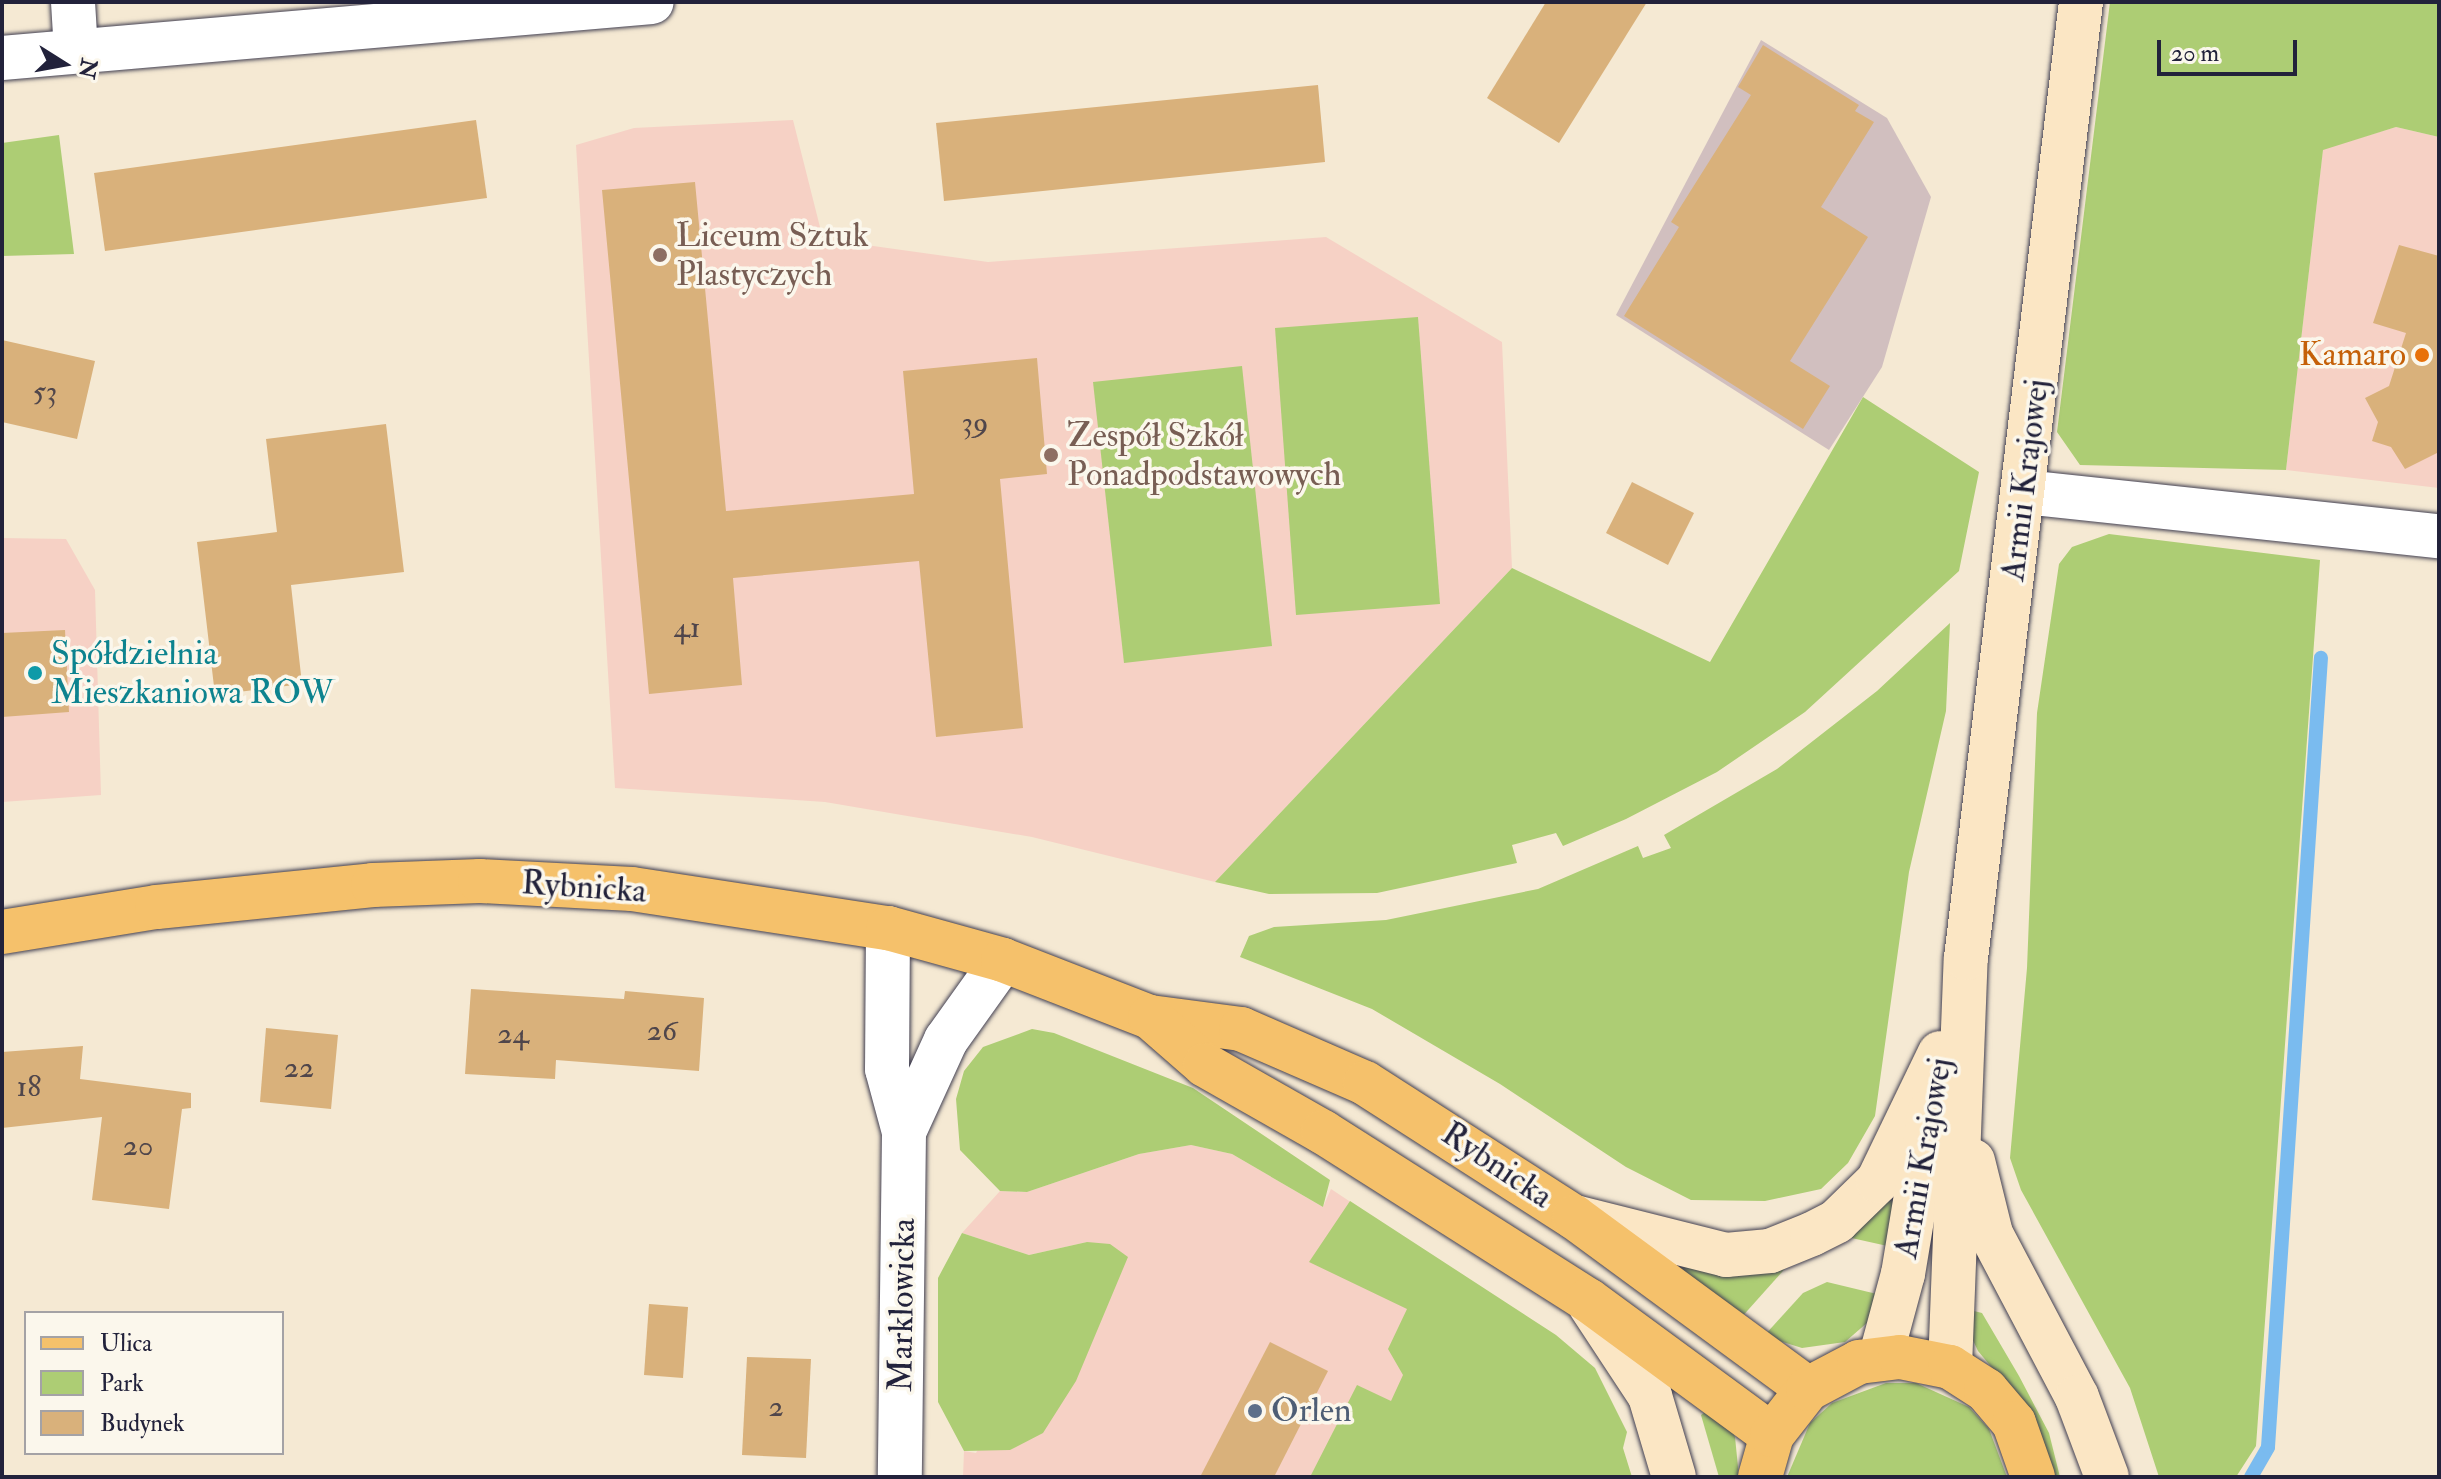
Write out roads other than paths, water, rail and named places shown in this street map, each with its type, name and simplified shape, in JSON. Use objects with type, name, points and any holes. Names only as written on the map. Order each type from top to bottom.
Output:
[{"type":"main road","name":"Armii Krajowej","points":[[1950,1367],[1947,1327],[1964,1096],[1966,958],[2081,2]]},
{"type":"main road","name":"Rybnicka","points":[[2,932],[157,907],[373,885],[480,881],[632,889],[888,928],[1003,960],[1150,1017],[1241,1029],[1365,1083],[1574,1217],[1808,1389]]},
{"type":"main road","name":"Armii Krajowej","points":[[1880,1359],[1903,1274],[1940,1053],[1966,958]]},
{"type":"main road","name":"Rybnicka","points":[[1150,1017],[1205,1065],[1323,1132],[1588,1300],[1772,1435]]},
{"type":"main road","points":[[1574,1217],[1726,1255],[1770,1251],[1812,1234],[1837,1221],[1878,1181],[1940,1053]]},
{"type":"main road","points":[[1964,1096],[1991,1234],[2077,1397],[2107,1477]]},
{"type":"main road","points":[[1588,1300],[1650,1396],[1674,1477]]},
{"type":"main road","points":[[1760,1477],[1772,1435],[1808,1389],[1841,1369],[1880,1359],[1916,1358],[1950,1367],[1986,1390],[2007,1412],[2028,1452],[2033,1477]]},
{"type":"street","points":[[73,2],[76,51]]},
{"type":"street","points":[[2,58],[652,2]]},
{"type":"street","points":[[2024,492],[2439,536]]},
{"type":"street","name":"Marklowicka","points":[[888,928],[887,1069],[904,1132],[900,1477]]},
{"type":"street","name":"Marklowicka","points":[[904,1132],[946,1040],[1003,960]]},
{"type":"waterway","points":[[2251,1477],[2268,1447],[2321,658]]},
{"type":"place","name":"Liceum Sztuk Plastyczych","points":[[660,255]]},
{"type":"place","name":"Kamaro","points":[[2422,355]]},
{"type":"place","name":"Zespół Szkół Ponadpodstawowych","points":[[1051,455]]},
{"type":"place","name":"Spółdzielnia Mieszkaniowa ROW","points":[[35,673]]},
{"type":"place","name":"Orlen","points":[[1255,1411]]}]
